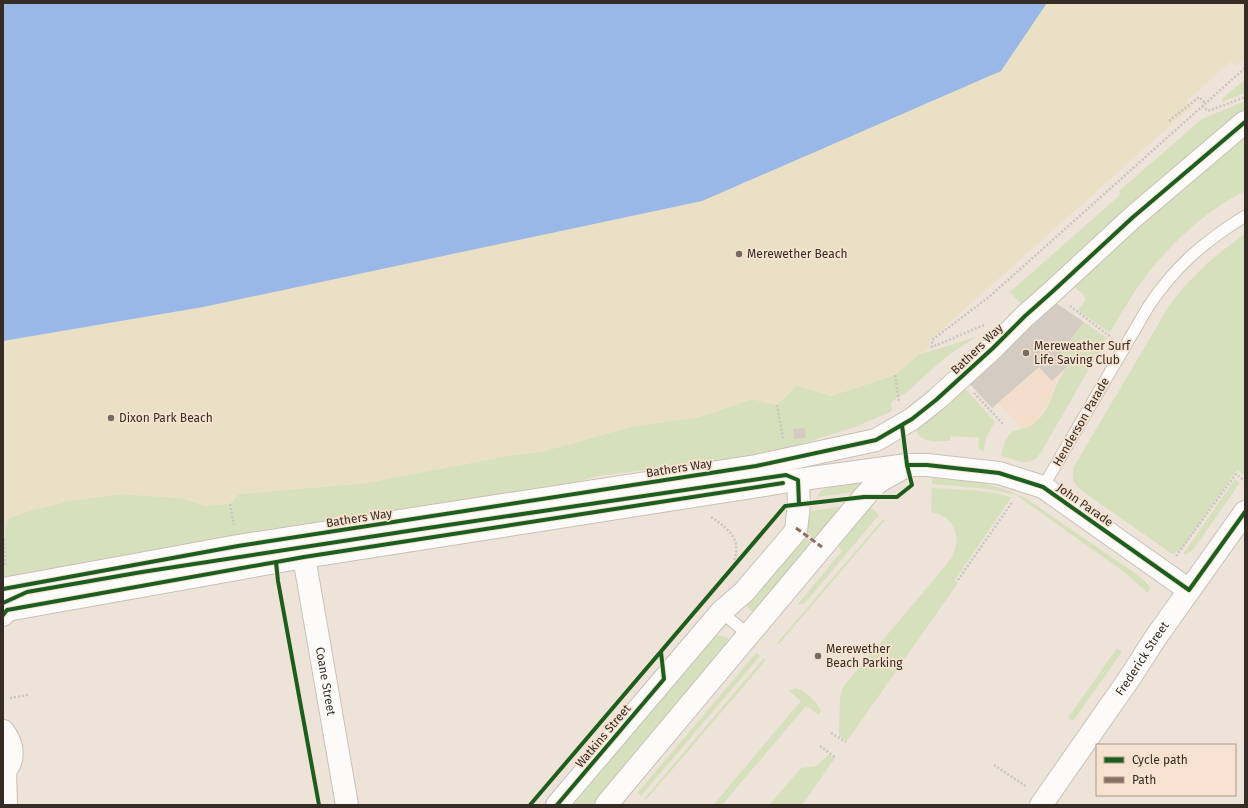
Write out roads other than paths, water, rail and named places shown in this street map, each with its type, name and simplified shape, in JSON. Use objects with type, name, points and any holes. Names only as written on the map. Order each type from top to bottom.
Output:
[{"type":"street","name":"Bathers Way","points":[[3,589],[238,546],[756,466],[876,440],[912,419],[936,400],[1132,218],[1245,122]]},
{"type":"street","name":"John Parade","points":[[3,615],[7,610],[304,557],[798,480],[907,465],[927,465],[999,473],[1043,488],[1189,590]]},
{"type":"street","points":[[606,805],[864,497],[878,482],[907,465]]},
{"type":"street","name":"Watkins Street","points":[[557,805],[721,612],[744,592],[796,531],[799,504],[798,480]]},
{"type":"street","name":"Frederick Street","points":[[1043,802],[1189,590],[1245,512]]},
{"type":"street","name":"Coane Street","points":[[304,557],[347,805]]},
{"type":"street","points":[[3,731],[11,744],[12,753],[10,762],[4,771],[6,805]]},
{"type":"lane","name":"Henderson Parade","points":[[1043,488],[1148,307],[1164,284],[1175,271],[1208,240],[1245,216]]},
{"type":"lane","points":[[721,612],[749,635]]},
{"type":"water","points":[[3,3],[1047,3],[1001,71],[702,201],[203,307],[3,341]]},
{"type":"place","name":"Merewether Beach","points":[[739,254]]},
{"type":"place","name":"Mereweather Surf Life Saving Club","points":[[1026,353]]},
{"type":"place","name":"Dixon Park Beach","points":[[111,418]]},
{"type":"place","name":"Merewether Beach Parking","points":[[818,656]]}]
